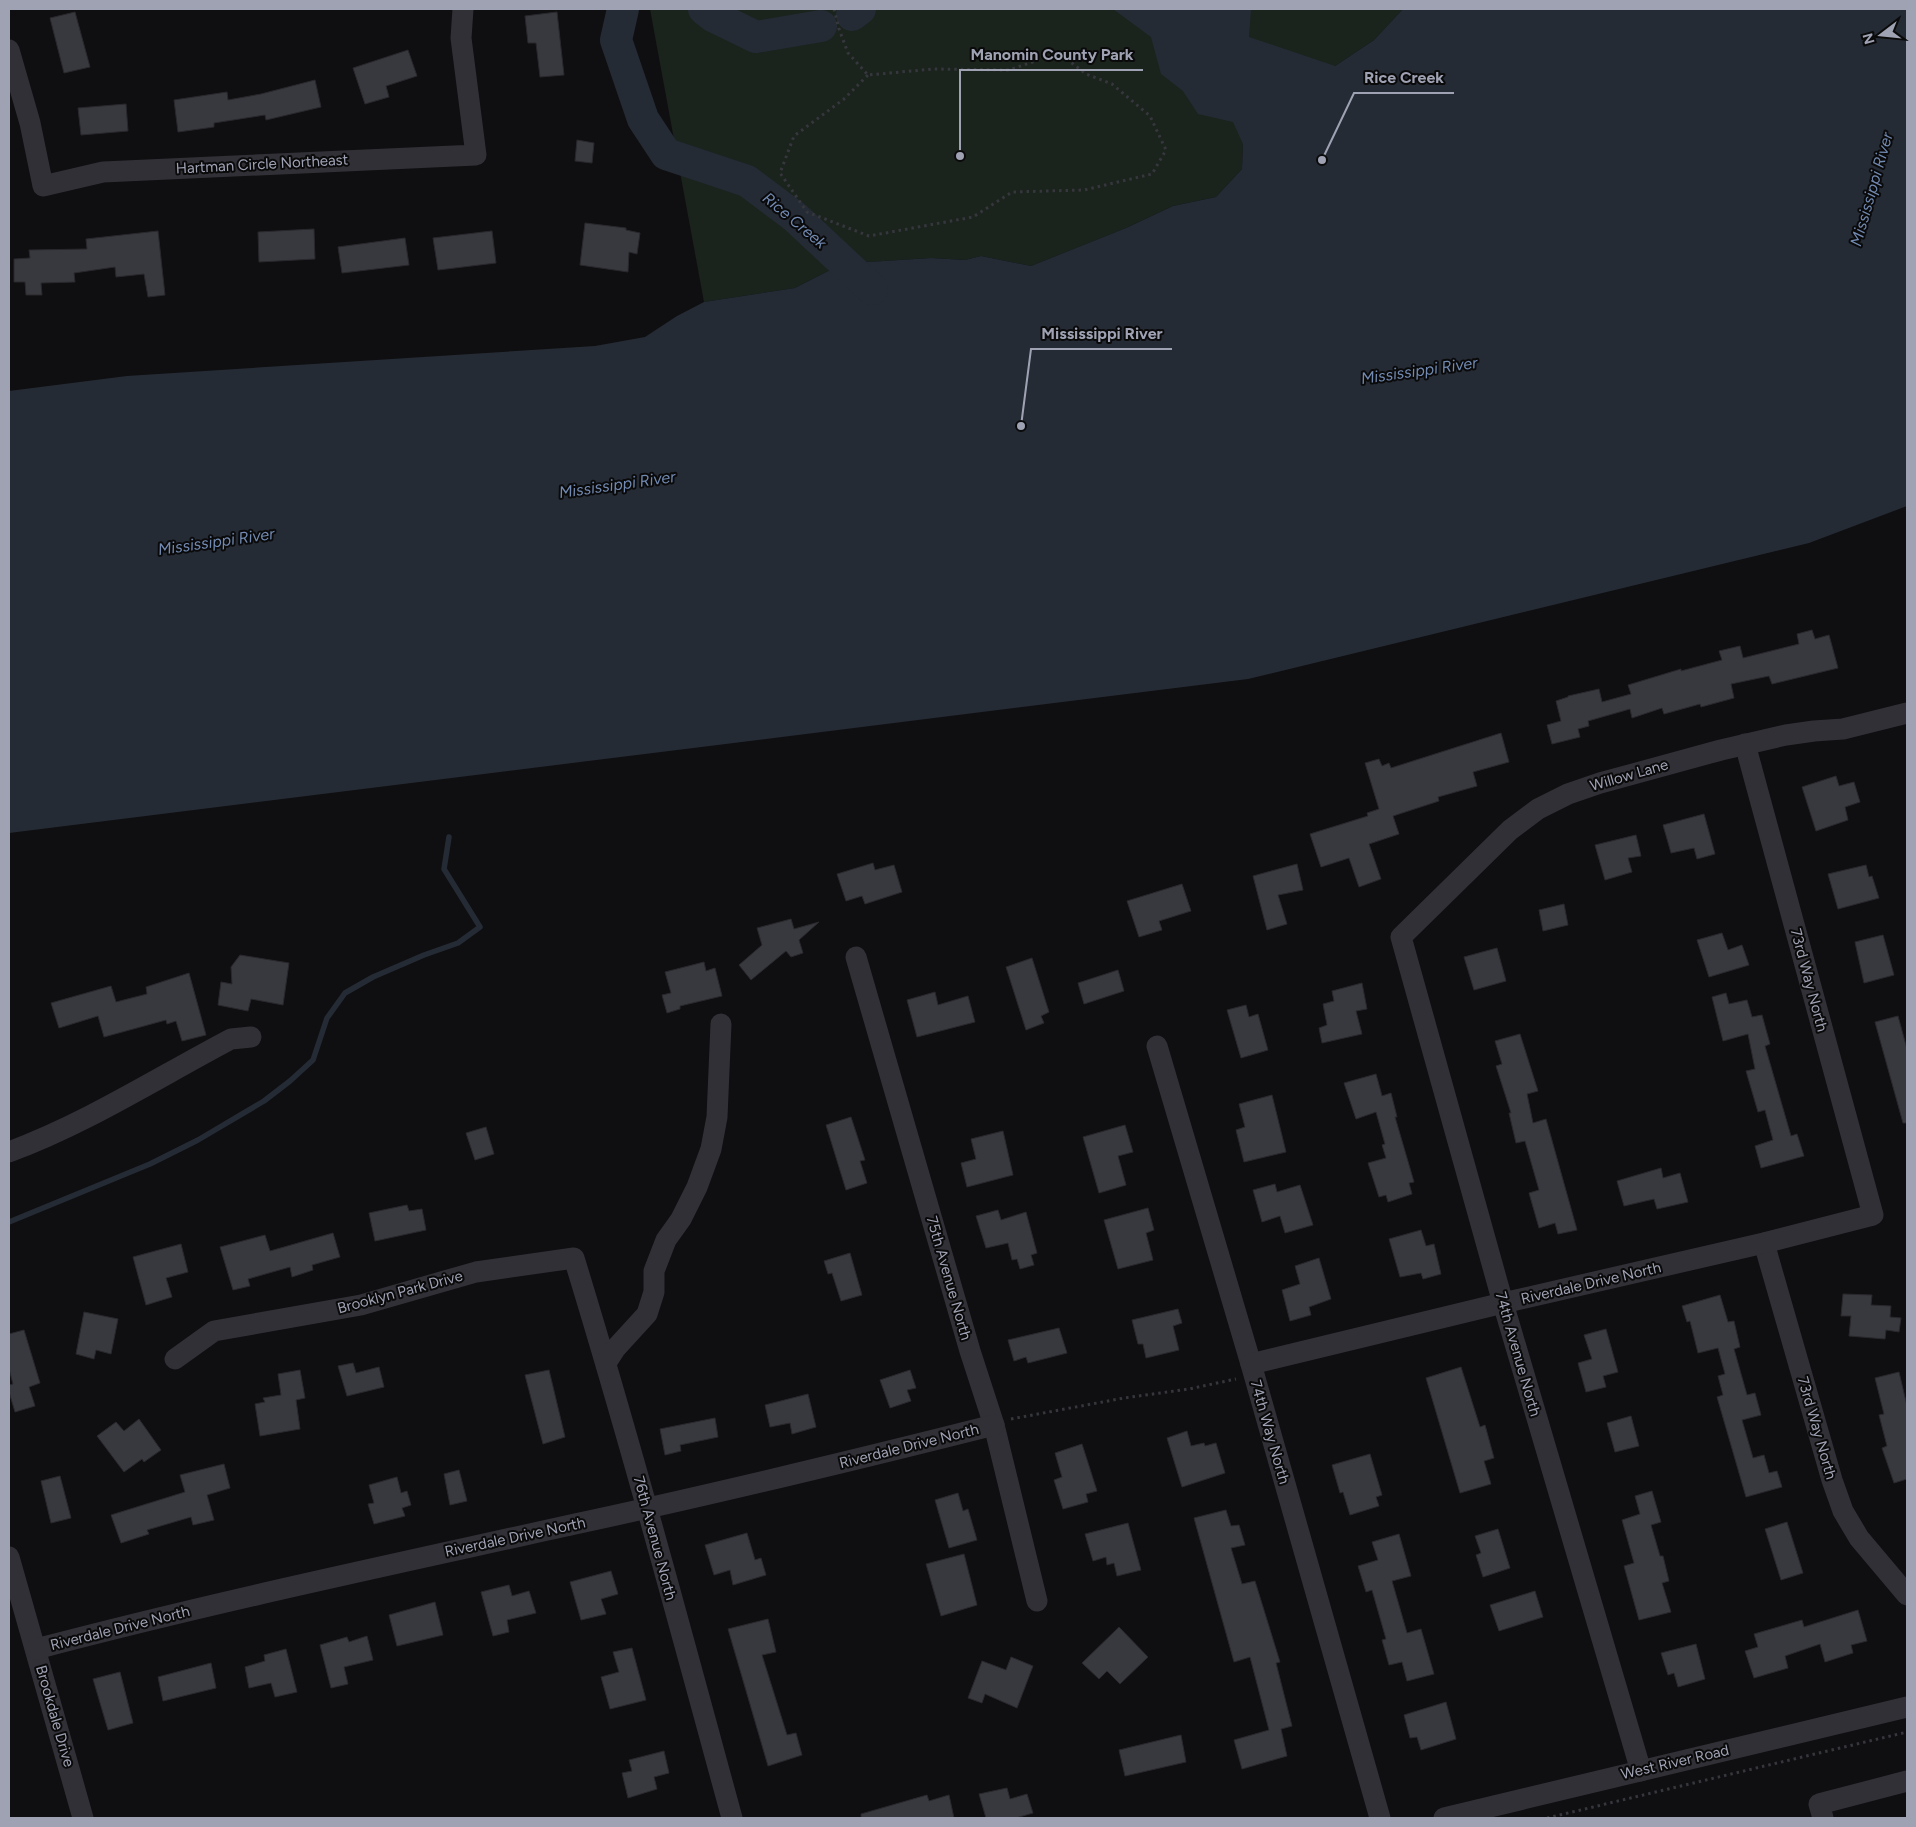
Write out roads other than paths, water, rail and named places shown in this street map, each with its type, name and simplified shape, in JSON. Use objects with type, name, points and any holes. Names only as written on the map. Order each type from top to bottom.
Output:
[{"type":"street","name":"Hartman Circle Northeast","points":[[9,50],[30,124],[43,186],[103,172],[476,155],[462,38],[462,9]]},
{"type":"street","name":"Willow Lane","points":[[1401,937],[1510,830],[1538,809],[1568,794],[1600,783],[1745,744],[1786,735],[1843,729],[1907,713]]},
{"type":"street","name":"73rd Way North","points":[[1745,744],[1873,1215]]},
{"type":"street","name":"74th Avenue North","points":[[1401,937],[1503,1303],[1641,1770]]},
{"type":"street","name":"75th Avenue North","points":[[856,957],[970,1351],[994,1425],[1037,1601]]},
{"type":"street","points":[[606,1363],[615,1349],[647,1314],[654,1292],[654,1271],[666,1240],[681,1219],[711,1150],[718,1116],[722,1024]]},
{"type":"street","points":[[9,1152],[81,1121],[231,1039],[251,1037]]},
{"type":"street","name":"74th Way North","points":[[1157,1046],[1252,1369],[1380,1818]]},
{"type":"street","name":"Riverdale Drive North","points":[[1252,1369],[1503,1303],[1764,1243],[1873,1215]]},
{"type":"street","name":"73rd Way North","points":[[1764,1243],[1832,1480],[1843,1511],[1859,1538],[1907,1595]]},
{"type":"street","name":"76th Avenue North","points":[[574,1258],[647,1508],[732,1818]]},
{"type":"street","name":"Brooklyn Park Drive","points":[[175,1359],[214,1331],[361,1305],[476,1272],[574,1258]]},
{"type":"street","name":"Riverdale Drive North","points":[[36,1649],[132,1623],[802,1473],[994,1425]]},
{"type":"street","name":"Brookdale Drive","points":[[9,1557],[83,1818]]},
{"type":"street","name":"West River Road","points":[[1444,1818],[1907,1707]]},
{"type":"street","points":[[1823,1818],[1819,1804],[1907,1781]]},
{"type":"water","points":[[1113,9],[1251,9],[1249,37],[1335,66],[1374,40],[1403,9],[1907,9],[1907,506],[1809,543],[1248,679],[9,833],[9,391],[127,376],[595,346],[645,337],[677,316],[704,302],[795,288],[834,268],[841,256],[868,262],[931,258],[965,260],[981,256],[1031,266],[1126,228],[1173,206],[1216,197],[1242,169],[1243,144],[1233,122],[1198,114],[1183,91],[1161,74],[1151,37]]},
{"type":"waterway","name":"Rice Creek","points":[[623,9],[616,40],[643,119],[666,154],[747,181],[795,217],[872,289]]},
{"type":"waterway","name":"Rice Creek","points":[[704,9],[713,16],[756,37],[821,26]]},
{"type":"waterway","name":"Rice Creek","points":[[852,15],[860,9]]},
{"type":"waterway","points":[[9,1222],[150,1164],[198,1140],[264,1101],[313,1060],[327,1018],[345,993],[373,977],[458,943],[480,927],[444,869],[449,837]]},
{"type":"place","name":"Manomin County Park","points":[[960,156]]},
{"type":"place","name":"Rice Creek","points":[[1322,160]]},
{"type":"place","name":"Mississippi River","points":[[1021,426]]}]
